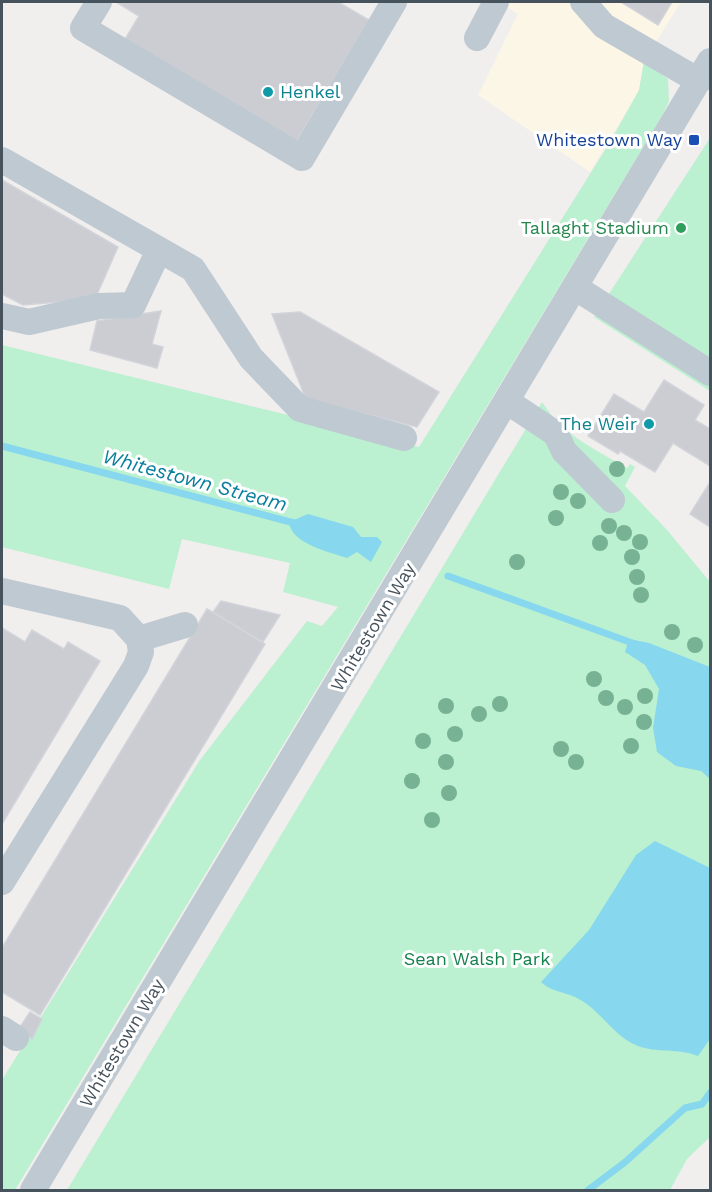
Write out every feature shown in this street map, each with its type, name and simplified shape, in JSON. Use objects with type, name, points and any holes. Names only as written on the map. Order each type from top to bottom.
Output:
[{"type":"street","points":[[99,2],[83,28],[302,158],[394,2]]},
{"type":"street","points":[[477,38],[496,2]]},
{"type":"street","points":[[583,2],[604,26],[705,70]]},
{"type":"street","points":[[598,2],[705,70]]},
{"type":"street","name":"Whitestown Way","points":[[33,1191],[705,70]]},
{"type":"street","points":[[2,160],[193,269],[251,358],[300,409],[404,438]]},
{"type":"street","points":[[2,316],[29,322],[99,306],[133,305],[159,250]]},
{"type":"street","points":[[576,288],[711,373]]},
{"type":"street","points":[[508,402],[558,430],[564,451],[612,500]]},
{"type":"street","points":[[2,591],[120,618],[139,639],[141,652],[136,666],[2,882]]},
{"type":"street","points":[[139,639],[185,625]]},
{"type":"shaded area","points":[[499,2],[681,2],[644,61],[639,91],[590,172],[478,95],[518,14]]},
{"type":"green space","points":[[644,61],[668,79],[669,101],[663,114],[15,1190],[2,1190],[2,1080],[200,760],[307,621],[322,626],[338,607],[283,592],[290,563],[182,539],[169,589],[2,547],[2,345],[419,447],[610,142],[639,90]]},
{"type":"green space","name":"Tallaght Stadium","points":[[710,138],[710,391],[594,317]]},
{"type":"green space","name":"Sean Walsh Park","points":[[542,402],[560,424],[580,440],[627,468],[630,464],[635,467],[625,486],[667,530],[710,582],[710,1137],[687,1159],[670,1190],[67,1190]]},
{"type":"water","points":[[308,514],[353,527],[361,537],[377,537],[382,542],[371,562],[357,552],[347,558],[322,550],[297,536],[291,530],[289,522]]},
{"type":"water","points":[[629,639],[649,643],[710,667],[710,779],[701,771],[676,766],[657,752],[653,728],[659,689],[645,665],[625,652]]},
{"type":"water","points":[[655,841],[710,868],[710,1039],[698,1056],[652,1049],[629,1042],[587,1004],[549,988],[541,982],[589,930],[636,855]]},
{"type":"building","name":"Henkel","points":[[116,2],[338,2],[369,20],[295,144],[124,41],[139,16]]},
{"type":"building","points":[[621,2],[672,2],[658,25]]},
{"type":"building","points":[[621,2],[672,2],[658,25]]},
{"type":"building","points":[[2,180],[118,247],[95,299],[23,305],[2,294]]},
{"type":"building","points":[[161,311],[152,344],[163,347],[157,368],[90,350],[97,321]]},
{"type":"building","points":[[300,312],[439,392],[417,427],[306,399],[272,314]]},
{"type":"building","name":"The Weir","points":[[664,380],[704,405],[695,420],[710,429],[710,466],[673,443],[655,472],[620,451],[618,454],[588,436],[614,394],[644,412]]},
{"type":"building","points":[[710,482],[710,527],[690,514]]},
{"type":"building","points":[[221,601],[280,615],[263,642],[213,612]]},
{"type":"building","points":[[207,609],[265,644],[40,1015],[2,992],[2,948]]},
{"type":"building","points":[[2,628],[25,642],[32,630],[64,649],[68,642],[100,661],[2,824]]},
{"type":"building","points":[[30,1012],[42,1019],[32,1039],[18,1030]]},
{"type":"waterway","name":"Whitestown Stream","points":[[2,446],[298,524]]},
{"type":"waterway","name":"Whitestown Stream","points":[[448,576],[635,644]]},
{"type":"waterway","points":[[588,1190],[624,1163],[685,1108],[702,1104],[710,1093]]},
{"type":"place","name":"Henkel","points":[[268,92]]},
{"type":"place","name":"Whitestown Way","points":[[694,140]]},
{"type":"place","name":"Tallaght Stadium","points":[[681,228]]},
{"type":"place","name":"The Weir","points":[[649,424]]}]
